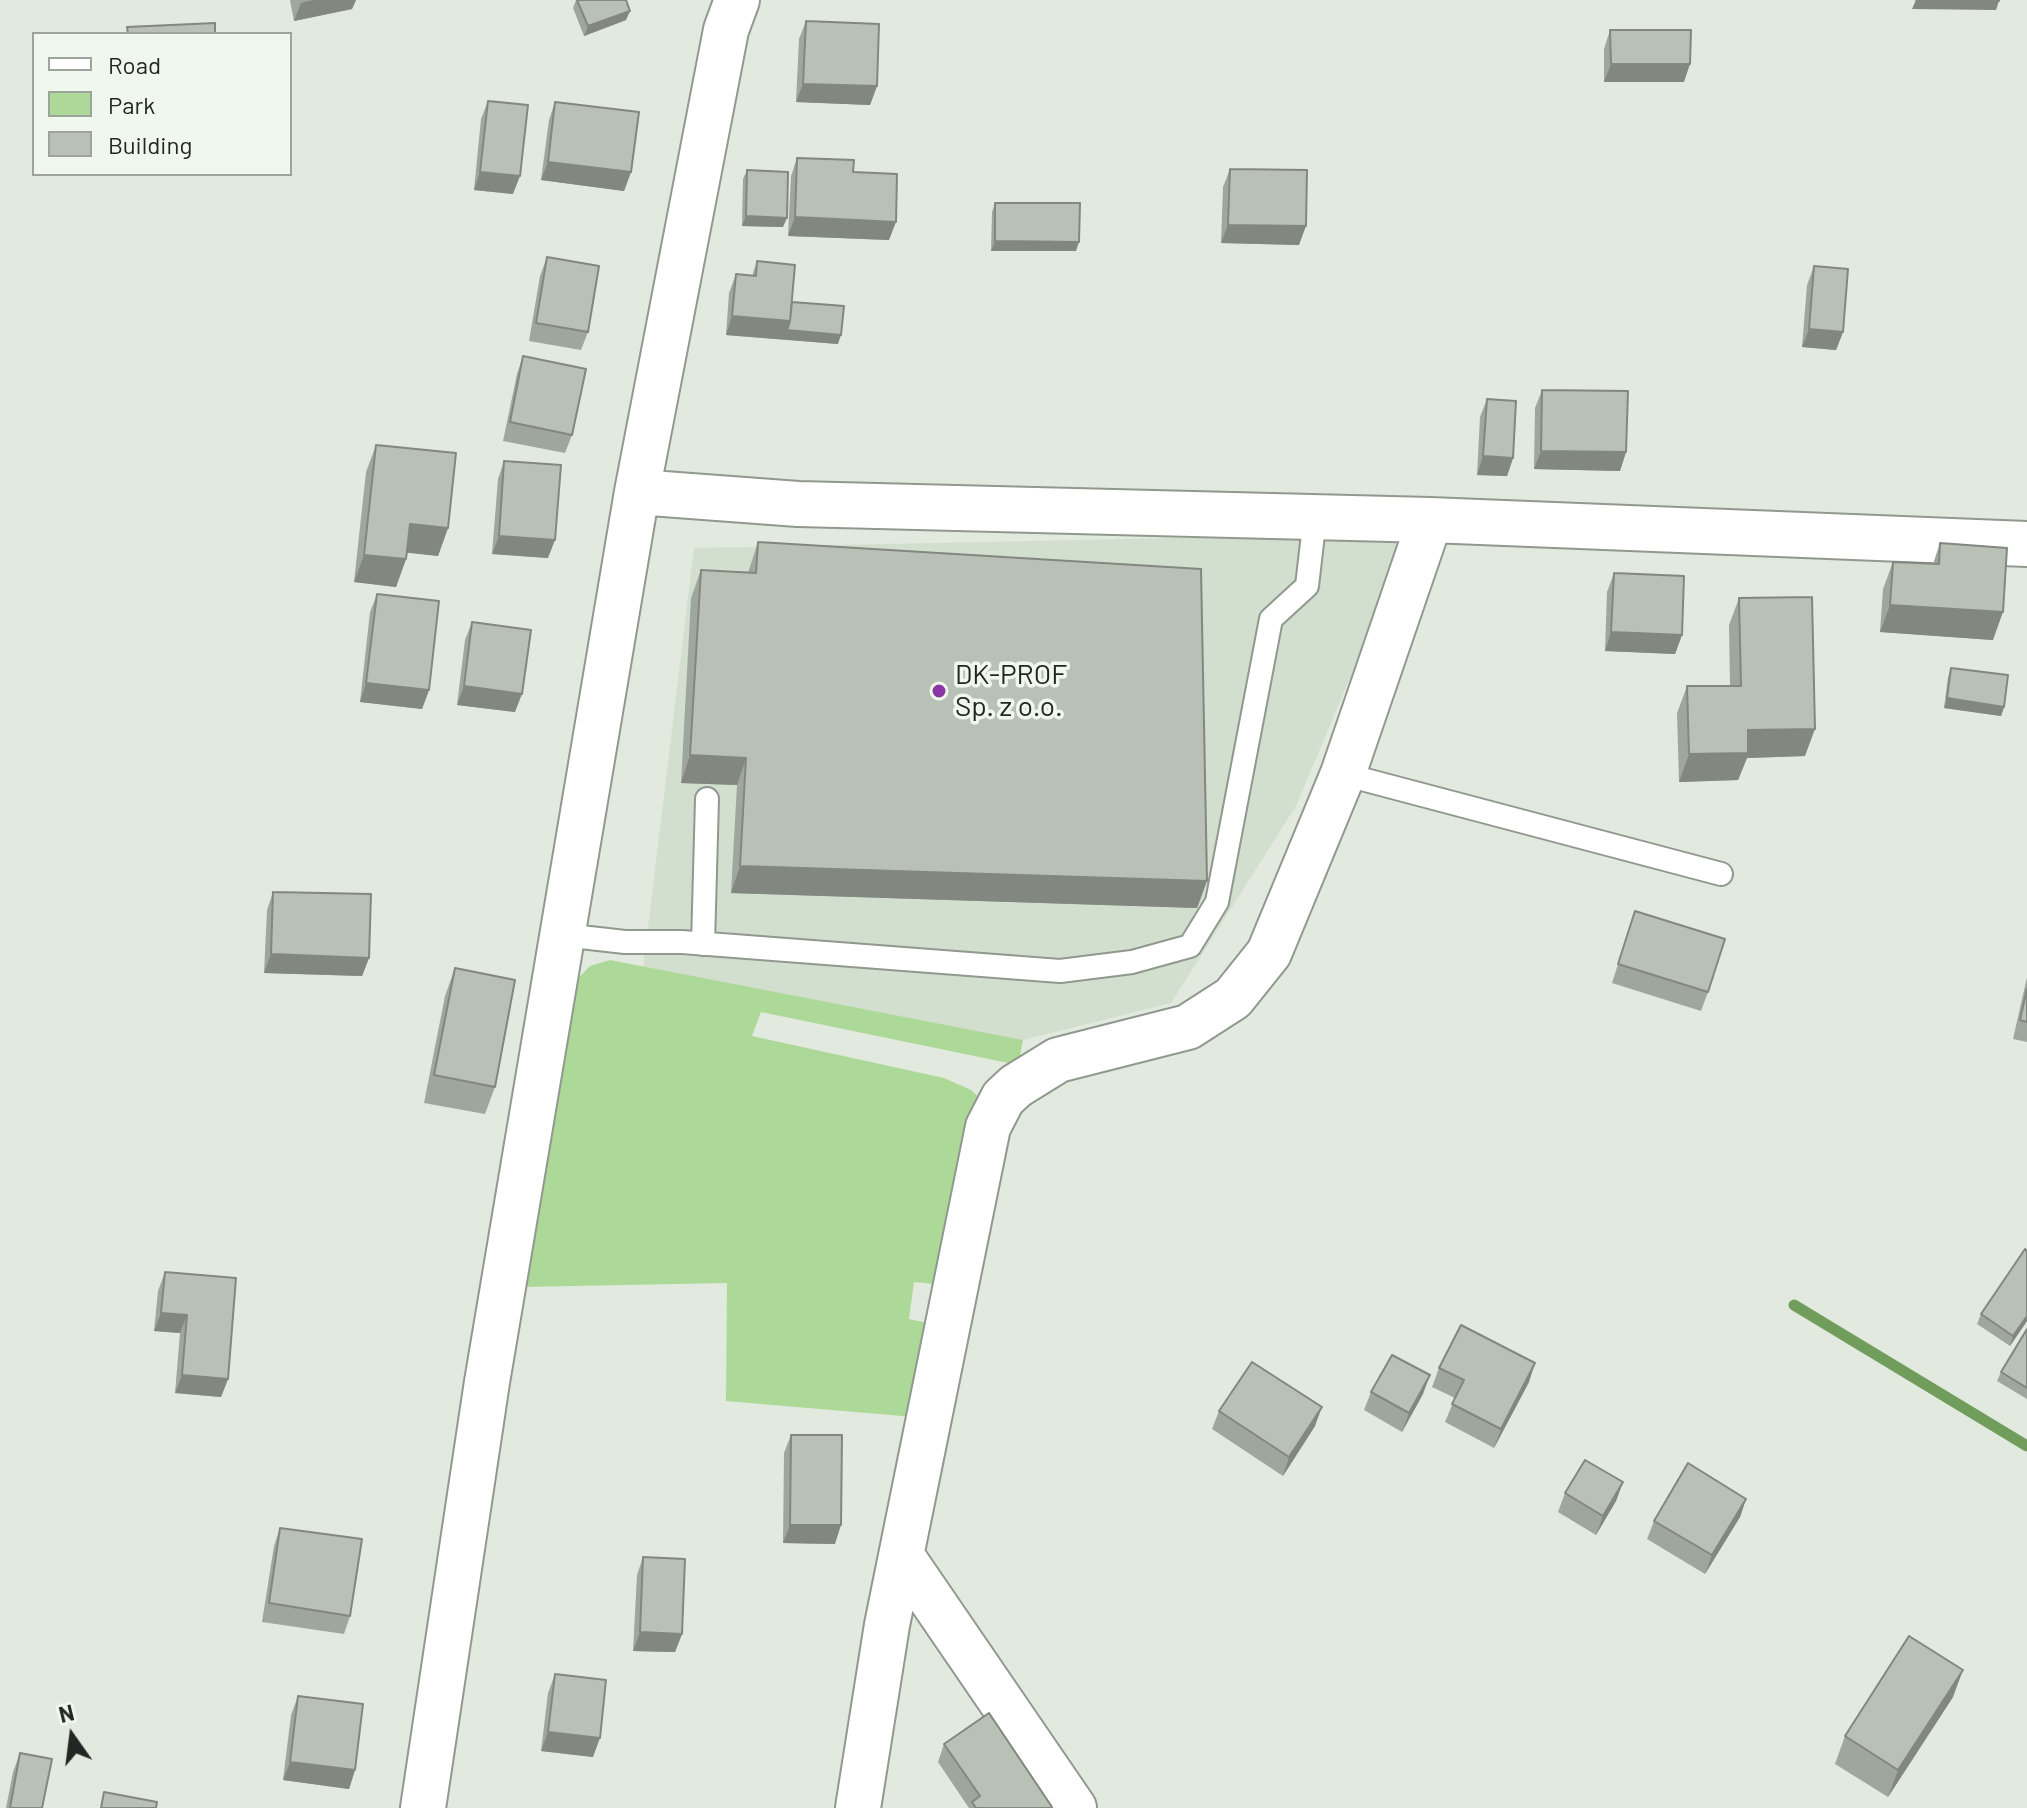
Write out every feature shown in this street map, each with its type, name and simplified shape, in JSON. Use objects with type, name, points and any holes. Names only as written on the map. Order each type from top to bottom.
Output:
[{"type":"street","points":[[423,1808],[487,1382],[637,492],[726,30],[737,0]]},
{"type":"street","points":[[637,492],[813,505],[1430,520],[2027,544]]},
{"type":"street","points":[[858,1808],[887,1625],[985,1141],[1003,1098],[1016,1086],[1058,1060],[1188,1027],[1233,998],[1269,953],[1343,774],[1430,520]]},
{"type":"street","points":[[903,1558],[1074,1808]]},
{"type":"lane","points":[[563,935],[625,942],[703,944],[1060,971],[1132,962],[1190,946],[1217,902],[1271,619],[1307,586],[1315,517]]},
{"type":"lane","points":[[1343,774],[1721,874]]},
{"type":"lane","points":[[703,944],[707,799]]},
{"type":"shaded area","points":[[1411,533],[1296,806],[1171,1003],[1023,1040],[643,969],[694,548]]},
{"type":"green space","points":[[610,960],[1023,1040],[1018,1065],[761,1012],[752,1036],[944,1078],[971,1090],[983,1101],[943,1285],[914,1282],[909,1319],[933,1324],[914,1417],[726,1401],[727,1283],[523,1287],[567,990],[590,966]]},
{"type":"building","points":[[577,0],[626,0],[630,11],[588,26]]},
{"type":"building","points":[[1916,0],[1999,0],[1999,1]]},
{"type":"building","points":[[806,21],[879,24],[877,86],[803,84]]},
{"type":"building","points":[[215,23],[215,32],[128,32],[127,27]]},
{"type":"building","points":[[1610,30],[1691,30],[1690,64],[1611,64]]},
{"type":"building","points":[[488,101],[528,105],[520,176],[480,172]]},
{"type":"building","points":[[555,102],[639,112],[631,172],[548,162]]},
{"type":"building","points":[[797,158],[854,160],[853,172],[897,174],[896,222],[795,217]]},
{"type":"building","points":[[1230,169],[1307,170],[1306,226],[1228,225]]},
{"type":"building","points":[[747,170],[788,172],[787,218],[746,216]]},
{"type":"building","points":[[995,203],[1080,203],[1079,242],[995,241]]},
{"type":"building","points":[[547,257],[599,266],[588,332],[536,323]]},
{"type":"building","points":[[757,261],[795,265],[790,321],[732,316],[736,274],[756,276]]},
{"type":"building","points":[[1814,266],[1848,269],[1843,332],[1809,329]]},
{"type":"building","points":[[792,302],[844,306],[841,335],[787,330]]},
{"type":"building","points":[[523,356],[586,369],[572,435],[510,422]]},
{"type":"building","points":[[1542,390],[1628,391],[1626,452],[1541,451]]},
{"type":"building","points":[[1487,399],[1516,401],[1513,458],[1483,456]]},
{"type":"building","points":[[376,445],[456,453],[448,528],[410,524],[406,559],[364,555]]},
{"type":"building","points":[[504,461],[561,465],[555,540],[499,536]]},
{"type":"building","name":"DK-PROF Sp. z o.o.","points":[[758,542],[1201,569],[1207,881],[740,866],[746,758],[690,755],[701,570],[756,573]]},
{"type":"building","points":[[1940,543],[2007,548],[2003,612],[1890,605],[1893,562],[1939,564]]},
{"type":"building","points":[[1614,573],[1684,576],[1682,635],[1611,632]]},
{"type":"building","points":[[377,594],[439,601],[429,690],[366,683]]},
{"type":"building","points":[[1812,597],[1815,729],[1748,730],[1748,753],[1689,754],[1687,686],[1741,686],[1739,598]]},
{"type":"building","points":[[472,622],[531,630],[522,694],[464,686]]},
{"type":"building","points":[[1951,668],[2008,675],[2004,707],[1947,698]]},
{"type":"building","points":[[273,892],[371,894],[369,958],[271,954]]},
{"type":"building","points":[[1635,911],[1725,939],[1708,992],[1618,964]]},
{"type":"building","points":[[455,968],[515,980],[495,1087],[434,1075]]},
{"type":"building","points":[[2027,989],[2027,1022],[2020,1020]]},
{"type":"building","points":[[2025,1249],[2027,1316],[2013,1336],[1981,1314]]},
{"type":"building","points":[[165,1272],[236,1278],[228,1379],[182,1375],[187,1315],[161,1313]]},
{"type":"building","points":[[1461,1325],[1535,1363],[1501,1429],[1452,1404],[1464,1380],[1439,1368]]},
{"type":"building","points":[[2027,1329],[2027,1388],[2001,1372]]},
{"type":"building","points":[[1392,1355],[1430,1375],[1409,1413],[1371,1392]]},
{"type":"building","points":[[1252,1362],[1322,1407],[1289,1457],[1219,1411]]},
{"type":"building","points":[[791,1435],[842,1435],[841,1525],[790,1525]]},
{"type":"building","points":[[1585,1460],[1623,1482],[1603,1516],[1565,1493]]},
{"type":"building","points":[[1688,1463],[1746,1499],[1712,1555],[1654,1521]]},
{"type":"building","points":[[280,1528],[362,1539],[350,1616],[269,1603]]},
{"type":"building","points":[[643,1557],[685,1559],[682,1634],[640,1632]]},
{"type":"building","points":[[1909,1636],[1963,1670],[1898,1770],[1845,1736]]},
{"type":"building","points":[[555,1674],[606,1680],[600,1738],[548,1732]]},
{"type":"building","points":[[298,1696],[363,1704],[355,1770],[290,1762]]},
{"type":"building","points":[[989,1713],[1051,1808],[976,1808],[972,1802],[980,1796],[944,1744]]},
{"type":"building","points":[[20,1753],[52,1759],[42,1808],[10,1808]]},
{"type":"building","points":[[104,1792],[157,1802],[156,1808],[101,1808]]},
{"type":"waterway","points":[[1794,1305],[2027,1446]]},
{"type":"place","name":"DK-PROF Sp. z o.o.","points":[[939,691]]}]
